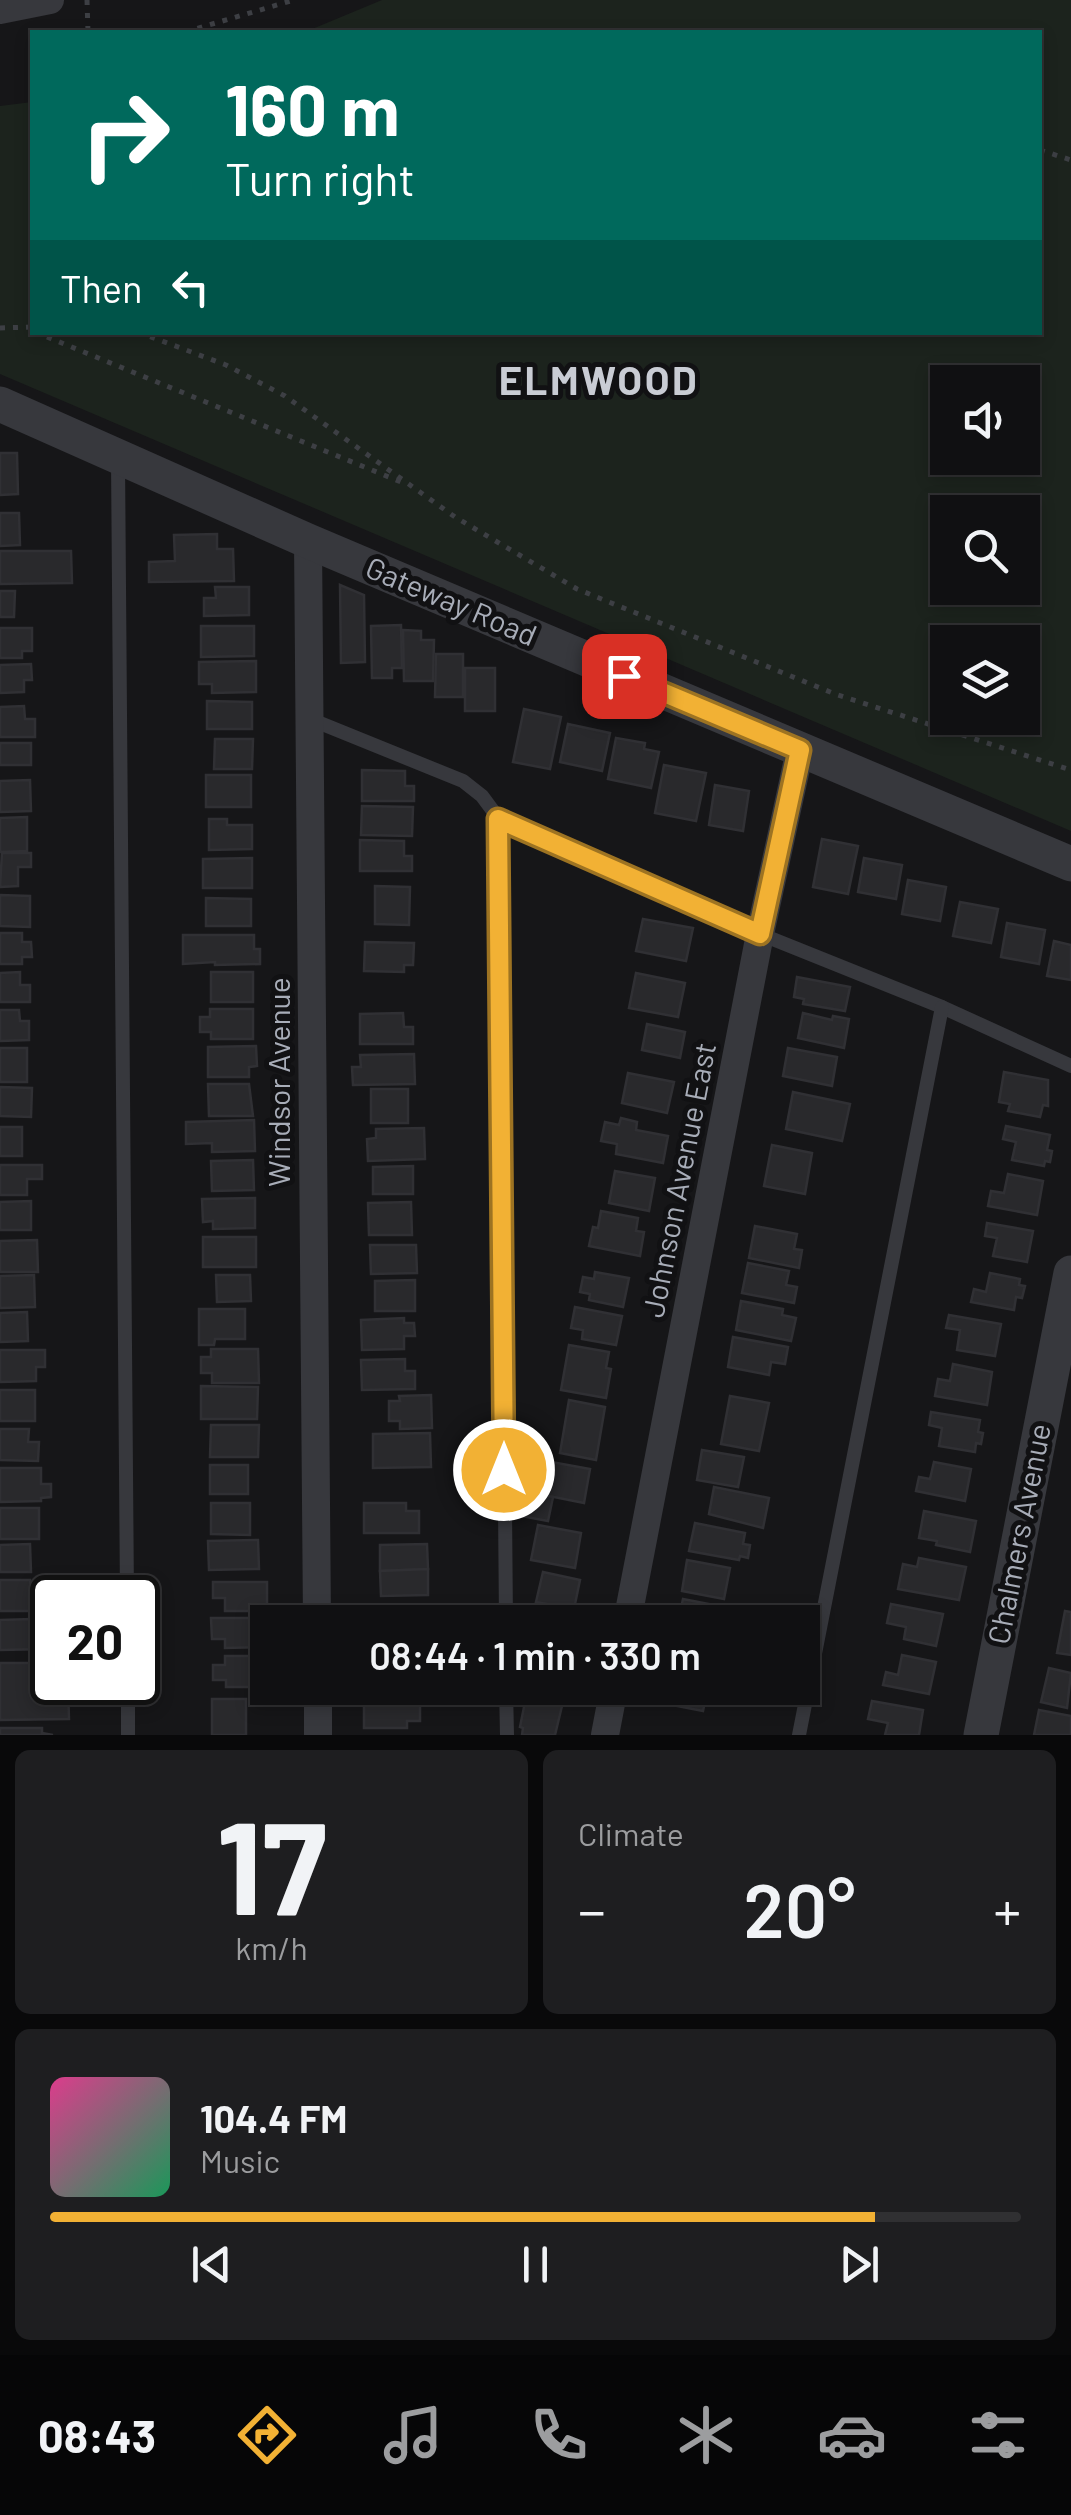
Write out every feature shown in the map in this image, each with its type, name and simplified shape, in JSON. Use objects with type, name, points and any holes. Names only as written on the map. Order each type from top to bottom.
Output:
[{"type":"street","points":[[0,10],[50,0]]},
{"type":"street","name":"Gateway Road","points":[[0,404],[308,542],[1071,864]]},
{"type":"street","name":"Windsor Avenue","points":[[308,542],[318,1605]]},
{"type":"street","name":"Johnson Avenue East","points":[[629,1605],[760,934],[800,750]]},
{"type":"street","name":"Chalmers Avenue","points":[[981,1735],[1071,1273]]},
{"type":"street","points":[[318,1705],[318,1735]]},
{"type":"street","points":[[604,1735],[610,1705]]},
{"type":"lane","points":[[118,454],[127,1575]]},
{"type":"lane","points":[[310,719],[463,780],[482,796],[498,819],[760,934],[942,1006],[1071,1066]]},
{"type":"lane","points":[[498,819],[506,1605]]},
{"type":"lane","points":[[799,1735],[942,1006]]},
{"type":"lane","points":[[128,1705],[128,1735]]},
{"type":"lane","points":[[506,1705],[507,1735]]},
{"type":"path","points":[[86,0],[88,30]]},
{"type":"path","points":[[192,30],[294,0]]},
{"type":"path","points":[[1042,151],[1071,160]]},
{"type":"path","points":[[0,328],[30,329]]},
{"type":"path","points":[[45,335],[413,486]]},
{"type":"path","points":[[146,335],[226,365],[285,396],[454,516],[577,589],[835,694],[1071,770]]},
{"type":"shaded area","points":[[382,0],[1071,0],[1071,831],[0,374],[0,106],[30,102],[30,335],[1042,335],[1042,30],[310,30]]},
{"type":"building","points":[[0,453],[17,453],[18,494],[0,495]]},
{"type":"building","points":[[0,513],[19,513],[20,545],[0,546]]},
{"type":"building","points":[[217,534],[217,549],[233,549],[234,581],[149,582],[149,562],[175,561],[174,535]]},
{"type":"building","points":[[0,551],[71,551],[72,583],[0,584]]},
{"type":"building","points":[[340,585],[364,595],[365,662],[341,663]]},
{"type":"building","points":[[215,587],[249,587],[249,615],[204,616],[204,598],[216,598]]},
{"type":"building","points":[[0,591],[15,591],[14,617],[0,617]]},
{"type":"building","points":[[401,625],[402,668],[392,668],[392,678],[372,678],[371,626]]},
{"type":"building","points":[[201,626],[254,626],[254,656],[201,657]]},
{"type":"building","points":[[0,628],[32,628],[32,651],[22,651],[22,658],[0,658]]},
{"type":"building","points":[[403,630],[421,631],[421,640],[434,640],[433,681],[404,681]]},
{"type":"building","points":[[436,654],[463,654],[463,697],[435,697]]},
{"type":"building","points":[[256,661],[256,692],[212,693],[212,684],[199,684],[199,662]]},
{"type":"building","points":[[31,664],[32,680],[24,680],[24,692],[0,693],[0,665]]},
{"type":"building","points":[[465,668],[495,668],[495,711],[465,711]]},
{"type":"building","points":[[207,701],[252,702],[252,729],[207,729]]},
{"type":"building","points":[[24,706],[25,719],[35,719],[35,737],[0,737],[0,707]]},
{"type":"building","points":[[524,709],[561,717],[550,769],[513,762]]},
{"type":"building","points":[[568,724],[610,733],[602,771],[560,762]]},
{"type":"building","points":[[616,738],[645,743],[644,749],[659,752],[651,788],[608,779]]},
{"type":"building","points":[[215,739],[253,739],[252,769],[214,769]]},
{"type":"building","points":[[0,743],[31,743],[31,765],[0,765]]},
{"type":"building","points":[[664,765],[706,773],[696,821],[655,813]]},
{"type":"building","points":[[362,770],[405,771],[405,786],[414,786],[414,801],[362,801]]},
{"type":"building","points":[[206,775],[251,775],[251,807],[206,807]]},
{"type":"building","points":[[30,780],[31,811],[0,812],[0,781]]},
{"type":"building","points":[[715,785],[749,791],[743,831],[709,825]]},
{"type":"building","points":[[362,806],[413,807],[412,836],[361,835]]},
{"type":"building","points":[[27,817],[27,851],[0,852],[0,818]]},
{"type":"building","points":[[209,819],[227,819],[227,825],[252,825],[252,849],[209,850]]},
{"type":"building","points":[[822,839],[858,846],[848,894],[813,887]]},
{"type":"building","points":[[360,840],[404,841],[404,856],[412,856],[412,871],[360,871]]},
{"type":"building","points":[[2,853],[31,853],[31,867],[18,867],[18,886],[0,887]]},
{"type":"building","points":[[252,858],[252,888],[203,888],[203,859]]},
{"type":"building","points":[[864,858],[902,865],[896,899],[858,892]]},
{"type":"building","points":[[908,880],[946,887],[940,921],[902,914]]},
{"type":"building","points":[[375,886],[410,887],[409,925],[375,924]]},
{"type":"building","points":[[0,895],[30,896],[30,927],[0,926]]},
{"type":"building","points":[[206,898],[251,899],[251,926],[206,926]]},
{"type":"building","points":[[960,902],[998,909],[991,943],[953,936]]},
{"type":"building","points":[[643,919],[693,928],[686,961],[636,951]]},
{"type":"building","points":[[1007,923],[1045,930],[1039,964],[1001,957]]},
{"type":"building","points":[[0,933],[22,933],[22,942],[31,942],[32,957],[22,957],[22,964],[0,964]]},
{"type":"building","points":[[183,935],[254,935],[254,949],[260,949],[260,964],[183,964]]},
{"type":"building","points":[[1054,941],[1071,945],[1071,980],[1047,976]]},
{"type":"building","points":[[365,942],[414,943],[413,965],[404,965],[404,972],[364,971]]},
{"type":"building","points":[[20,972],[20,985],[30,985],[30,1002],[0,1002],[0,973]]},
{"type":"building","points":[[211,972],[253,972],[253,1002],[211,1002]]},
{"type":"building","points":[[636,973],[685,983],[678,1017],[629,1008]]},
{"type":"building","points":[[797,977],[850,987],[845,1011],[803,1004],[804,999],[794,997]]},
{"type":"building","points":[[210,1009],[253,1009],[253,1039],[211,1039],[211,1032],[200,1032],[200,1017],[210,1017]]},
{"type":"building","points":[[0,1010],[19,1010],[20,1021],[29,1021],[29,1040],[0,1041]]},
{"type":"building","points":[[403,1013],[404,1027],[413,1027],[413,1044],[360,1044],[360,1014]]},
{"type":"building","points":[[803,1013],[832,1020],[833,1016],[849,1019],[844,1048],[798,1038]]},
{"type":"building","points":[[647,1024],[685,1032],[680,1058],[642,1050]]},
{"type":"building","points":[[256,1046],[257,1066],[249,1067],[249,1077],[208,1077],[208,1047]]},
{"type":"building","points":[[0,1048],[27,1048],[27,1082],[0,1082]]},
{"type":"building","points":[[788,1048],[837,1057],[832,1086],[783,1076]]},
{"type":"building","points":[[414,1054],[415,1084],[353,1085],[352,1067],[361,1067],[360,1055]]},
{"type":"building","points":[[1004,1072],[1048,1080],[1048,1106],[1043,1105],[1040,1117],[1008,1111],[1010,1104],[999,1102]]},
{"type":"building","points":[[628,1073],[674,1082],[667,1113],[622,1103]]},
{"type":"building","points":[[208,1084],[249,1084],[253,1116],[209,1116]]},
{"type":"building","points":[[0,1087],[32,1088],[31,1117],[0,1116]]},
{"type":"building","points":[[371,1089],[408,1089],[408,1123],[371,1123]]},
{"type":"building","points":[[793,1092],[850,1104],[842,1141],[786,1129]]},
{"type":"building","points":[[621,1118],[637,1122],[636,1130],[668,1136],[663,1163],[616,1154],[617,1144],[601,1141],[605,1122],[619,1125]]},
{"type":"building","points":[[254,1120],[255,1151],[212,1152],[212,1143],[186,1144],[186,1122]]},
{"type":"building","points":[[1006,1126],[1050,1135],[1050,1162],[1045,1161],[1044,1166],[1012,1160],[1016,1142],[1003,1139]]},
{"type":"building","points":[[0,1127],[22,1127],[22,1156],[0,1156]]},
{"type":"building","points":[[424,1128],[425,1159],[368,1161],[367,1139],[376,1138],[376,1129]]},
{"type":"building","points":[[772,1145],[812,1153],[805,1194],[764,1186]]},
{"type":"building","points":[[253,1160],[254,1190],[212,1191],[211,1161]]},
{"type":"building","points":[[0,1165],[42,1165],[42,1179],[27,1179],[27,1195],[0,1195]]},
{"type":"building","points":[[413,1166],[413,1194],[373,1194],[373,1167]]},
{"type":"building","points":[[615,1171],[655,1178],[649,1211],[609,1203]]},
{"type":"building","points":[[1008,1174],[1043,1181],[1037,1215],[988,1206],[991,1191],[1004,1193]]},
{"type":"building","points":[[255,1198],[255,1228],[213,1229],[213,1221],[203,1222],[202,1199]]},
{"type":"building","points":[[31,1201],[31,1230],[0,1230],[0,1202]]},
{"type":"building","points":[[411,1202],[412,1235],[369,1235],[368,1203]]},
{"type":"building","points":[[601,1211],[638,1218],[636,1231],[644,1232],[640,1256],[589,1246]]},
{"type":"building","points":[[987,1223],[1033,1231],[1027,1262],[993,1256],[997,1238],[985,1236]]},
{"type":"building","points":[[755,1226],[797,1234],[794,1249],[802,1250],[799,1268],[749,1258]]},
{"type":"building","points":[[203,1237],[256,1237],[256,1267],[203,1267]]},
{"type":"building","points":[[37,1240],[38,1272],[0,1272],[0,1241]]},
{"type":"building","points":[[370,1245],[416,1245],[417,1273],[371,1274]]},
{"type":"building","points":[[748,1263],[789,1271],[786,1285],[797,1287],[794,1303],[742,1293]]},
{"type":"building","points":[[595,1272],[629,1278],[623,1307],[589,1300],[590,1294],[580,1292],[583,1277],[594,1279]]},
{"type":"building","points":[[990,1273],[1020,1279],[1019,1285],[1025,1286],[1022,1298],[1016,1297],[1014,1310],[971,1302],[974,1289],[986,1292]]},
{"type":"building","points":[[34,1275],[35,1307],[0,1308],[0,1276]]},
{"type":"building","points":[[216,1275],[250,1275],[251,1301],[217,1302]]},
{"type":"building","points":[[415,1280],[415,1311],[375,1311],[375,1281]]},
{"type":"building","points":[[741,1301],[783,1309],[782,1315],[796,1318],[791,1341],[736,1330]]},
{"type":"building","points":[[575,1307],[622,1316],[616,1345],[582,1339],[583,1330],[571,1328]]},
{"type":"building","points":[[199,1309],[245,1309],[245,1339],[215,1339],[214,1345],[199,1345]]},
{"type":"building","points":[[27,1312],[28,1341],[0,1342],[0,1313]]},
{"type":"building","points":[[949,1315],[1001,1324],[995,1356],[957,1350],[960,1330],[946,1328]]},
{"type":"building","points":[[404,1318],[404,1323],[414,1323],[415,1336],[404,1336],[404,1349],[362,1350],[361,1320]]},
{"type":"building","points":[[733,1337],[788,1347],[785,1364],[771,1362],[769,1375],[728,1367]]},
{"type":"building","points":[[569,1345],[609,1352],[606,1368],[611,1369],[606,1398],[561,1390]]},
{"type":"building","points":[[211,1349],[258,1349],[259,1383],[212,1383],[212,1373],[201,1373],[201,1357],[211,1357]]},
{"type":"building","points":[[0,1350],[45,1350],[45,1367],[36,1367],[36,1381],[0,1382]]},
{"type":"building","points":[[405,1359],[405,1371],[415,1371],[415,1389],[362,1390],[361,1360]]},
{"type":"building","points":[[953,1364],[992,1372],[987,1405],[935,1396],[938,1379],[950,1381]]},
{"type":"building","points":[[201,1386],[258,1387],[257,1419],[201,1419]]},
{"type":"building","points":[[0,1390],[35,1390],[35,1421],[0,1421]]},
{"type":"building","points":[[431,1395],[432,1428],[400,1429],[400,1421],[389,1421],[389,1401],[400,1401],[399,1396]]},
{"type":"building","points":[[730,1396],[769,1403],[759,1451],[721,1444]]},
{"type":"building","points":[[569,1400],[605,1407],[596,1460],[560,1453]]},
{"type":"building","points":[[931,1412],[980,1420],[978,1432],[983,1433],[975,1452],[939,1446],[942,1428],[929,1425]]},
{"type":"building","points":[[211,1425],[259,1425],[258,1457],[210,1457]]},
{"type":"building","points":[[0,1429],[29,1429],[28,1442],[39,1442],[38,1461],[0,1460]]},
{"type":"building","points":[[430,1433],[431,1467],[373,1468],[373,1434]]},
{"type":"building","points":[[702,1450],[744,1457],[738,1487],[697,1480]]},
{"type":"building","points":[[546,1461],[590,1469],[584,1503],[539,1494]]},
{"type":"building","points":[[934,1462],[971,1469],[965,1501],[916,1491],[919,1477],[930,1479]]},
{"type":"building","points":[[210,1465],[248,1465],[248,1494],[210,1494]]},
{"type":"building","points":[[0,1468],[41,1468],[41,1484],[51,1484],[51,1497],[41,1501],[0,1502]]},
{"type":"building","points":[[522,1484],[541,1487],[539,1494],[553,1497],[548,1521],[516,1515]]},
{"type":"building","points":[[714,1487],[769,1498],[763,1528],[709,1514]]},
{"type":"building","points":[[211,1503],[250,1503],[250,1535],[211,1534]]},
{"type":"building","points":[[364,1503],[406,1503],[406,1511],[419,1511],[419,1533],[364,1533]]},
{"type":"building","points":[[0,1508],[39,1508],[39,1539],[0,1539]]},
{"type":"building","points":[[924,1511],[976,1521],[970,1552],[919,1538]]},
{"type":"building","points":[[695,1523],[745,1533],[743,1544],[750,1545],[748,1558],[740,1556],[739,1560],[689,1551]]},
{"type":"building","points":[[538,1525],[581,1533],[575,1568],[531,1560]]},
{"type":"building","points":[[258,1540],[259,1569],[209,1570],[208,1541]]},
{"type":"building","points":[[30,1544],[31,1572],[0,1572],[0,1545]]},
{"type":"building","points":[[427,1544],[428,1569],[380,1571],[380,1545]]},
{"type":"building","points":[[919,1558],[966,1567],[959,1600],[898,1589],[903,1564],[917,1567]]},
{"type":"building","points":[[687,1560],[730,1568],[724,1599],[682,1591]]},
{"type":"building","points":[[428,1569],[428,1595],[381,1596],[380,1571]]},
{"type":"building","points":[[543,1572],[580,1580],[575,1605],[536,1602]]},
{"type":"building","points":[[0,1580],[30,1580],[30,1611],[0,1611]]},
{"type":"building","points":[[213,1582],[267,1582],[267,1605],[250,1605],[250,1611],[225,1611],[225,1598],[213,1598]]},
{"type":"building","points":[[683,1599],[714,1605],[682,1605]]},
{"type":"building","points":[[891,1604],[943,1614],[936,1646],[904,1639],[906,1627],[887,1623]]},
{"type":"building","points":[[1065,1611],[1071,1612],[1071,1655],[1057,1653]]},
{"type":"building","points":[[211,1618],[250,1618],[250,1647],[225,1648],[225,1639],[212,1639]]},
{"type":"building","points":[[30,1619],[30,1649],[0,1650],[0,1620]]},
{"type":"building","points":[[902,1655],[936,1662],[929,1694],[883,1685],[886,1672],[898,1675]]},
{"type":"building","points":[[225,1656],[250,1656],[250,1687],[226,1687],[226,1680],[213,1680],[213,1665],[225,1665]]},
{"type":"building","points":[[0,1663],[30,1663],[30,1705],[69,1705],[69,1719],[0,1720]]},
{"type":"building","points":[[1049,1668],[1071,1673],[1067,1708],[1041,1702]]},
{"type":"building","points":[[212,1699],[246,1699],[246,1735],[212,1735]]},
{"type":"building","points":[[872,1701],[923,1710],[919,1735],[885,1735],[888,1723],[868,1719]]},
{"type":"building","points":[[364,1705],[420,1705],[420,1721],[407,1721],[407,1728],[364,1728]]},
{"type":"building","points":[[524,1705],[562,1706],[555,1735],[522,1735]]},
{"type":"building","points":[[672,1705],[704,1705],[703,1711]]},
{"type":"building","points":[[1039,1710],[1071,1716],[1071,1735],[1034,1735]]},
{"type":"building","points":[[0,1728],[42,1728],[42,1733],[53,1735],[0,1735]]},
{"type":"district","name":"ELMWOOD","points":[[599,381]]},
{"type":"route","points":[[504,1470],[498,819],[760,934],[800,750],[624,676]]}]
